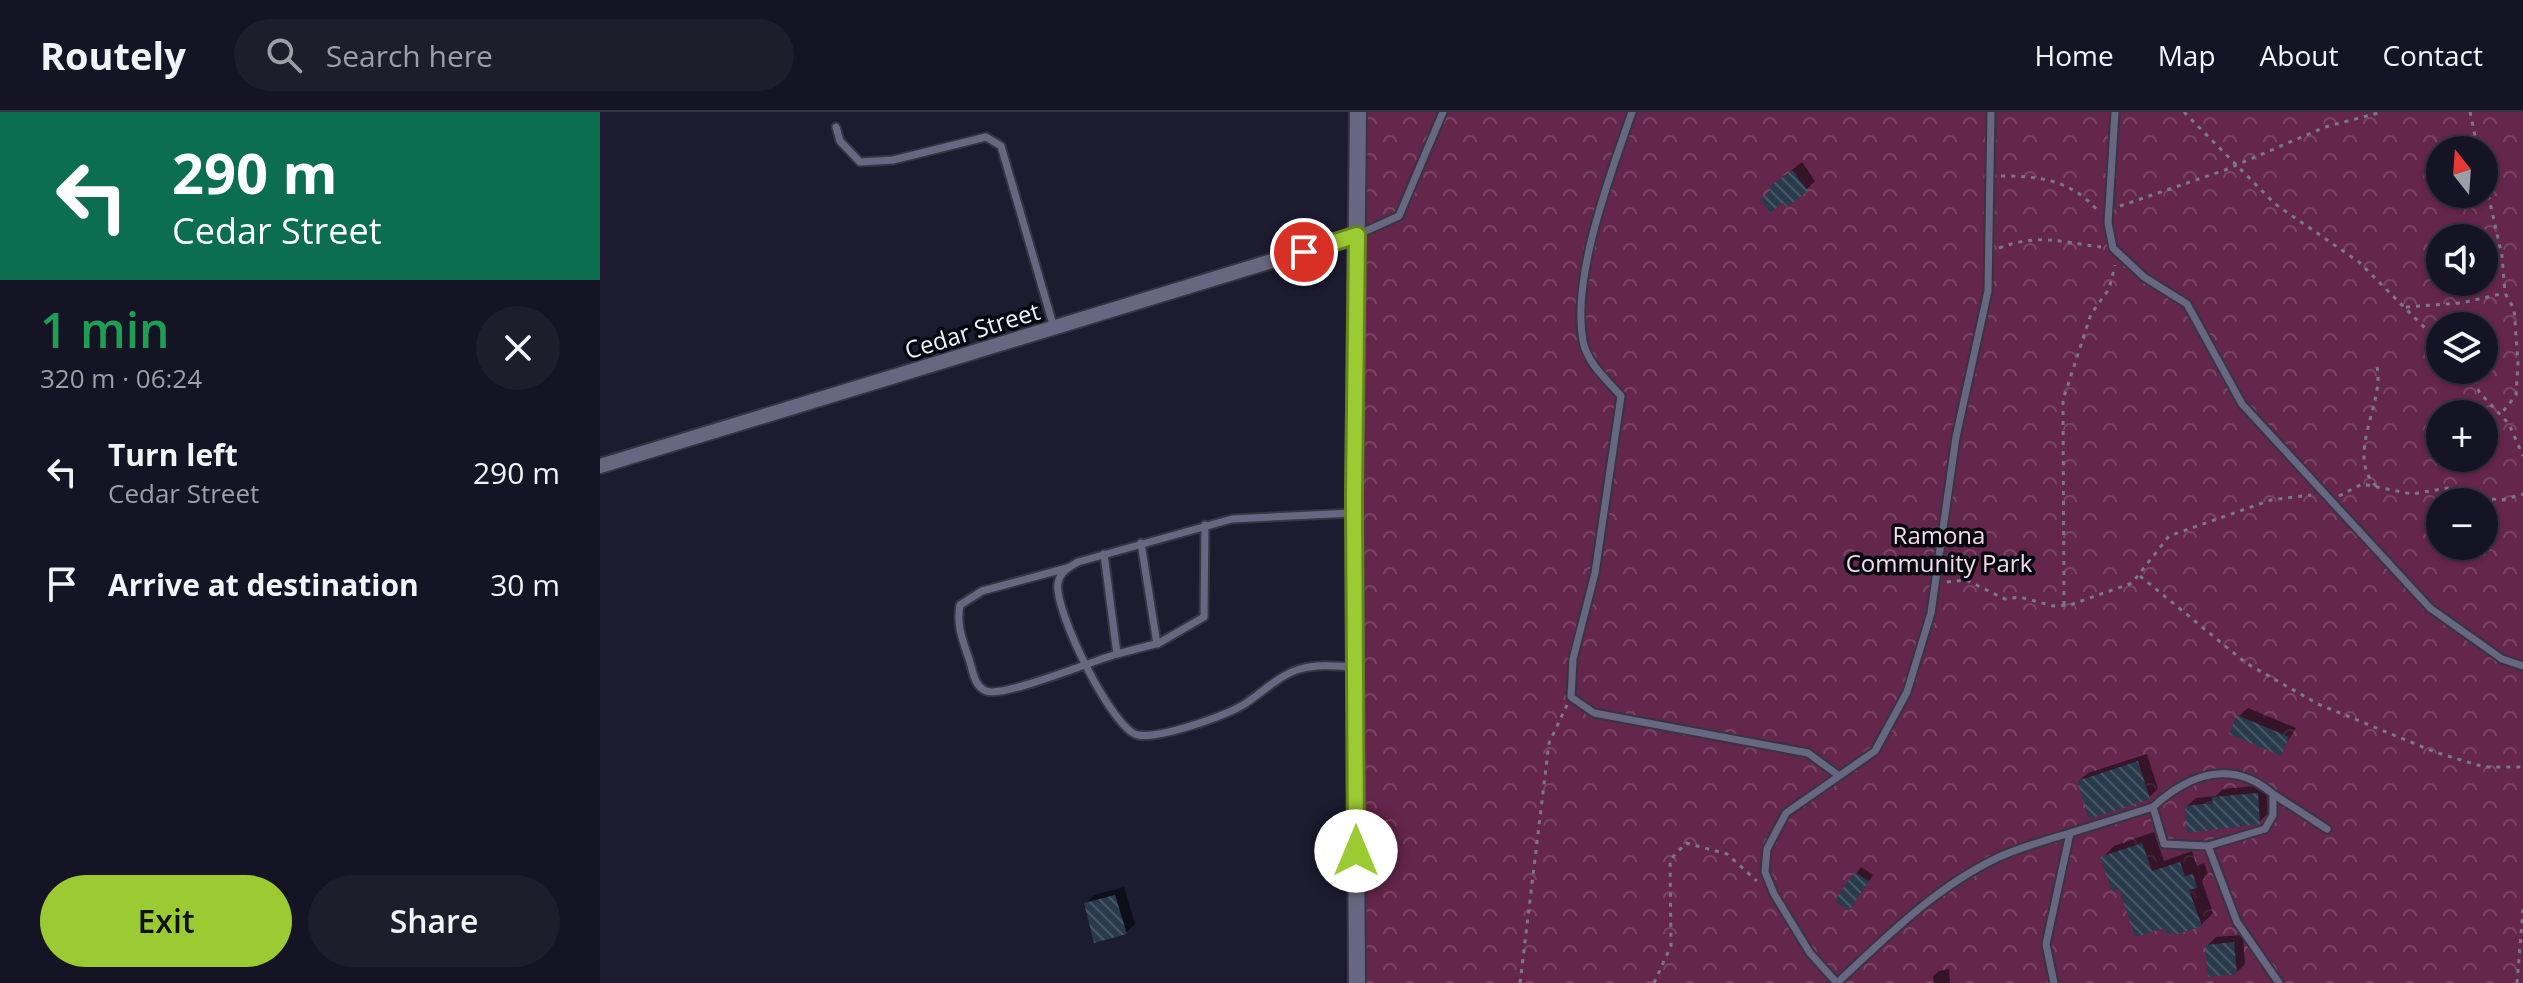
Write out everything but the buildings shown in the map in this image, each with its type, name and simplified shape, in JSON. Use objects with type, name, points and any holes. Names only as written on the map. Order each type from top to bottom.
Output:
[{"type":"street","points":[[1357,983],[1354,513],[1358,112]]},
{"type":"street","name":"Cedar Street","points":[[600,466],[1357,235]]},
{"type":"lane","points":[[1357,235],[1399,216],[1443,112]]},
{"type":"lane","points":[[1632,112],[1599,208],[1583,286],[1583,342],[1596,369],[1621,396],[1595,573],[1573,659],[1571,697],[1594,713],[1808,753],[1838,775]]},
{"type":"lane","points":[[1991,112],[1988,291],[1956,437],[1931,613],[1907,692],[1875,751],[1786,813],[1767,849],[1765,872],[1768,880],[1810,953],[1837,983],[1901,923],[1967,874],[2001,856],[2153,807],[2208,773],[2233,773],[2258,780],[2273,794],[2327,829]]},
{"type":"lane","points":[[2115,112],[2108,223],[2113,248],[2144,277],[2187,304],[2242,404],[2331,497],[2430,608],[2502,659],[2523,666]]},
{"type":"lane","points":[[836,127],[840,141],[860,162],[893,160],[986,137],[995,140],[1001,146],[1054,328]]},
{"type":"lane","points":[[1205,525],[1204,617],[1157,644],[1084,663],[1016,689],[998,694],[984,690],[977,683],[958,628],[960,605],[967,597],[1205,525],[1276,515],[1354,513]]},
{"type":"lane","points":[[1141,543],[1157,644]]},
{"type":"lane","points":[[1104,554],[1117,654]]},
{"type":"lane","points":[[1067,568],[1059,580],[1057,592],[1077,653],[1123,726],[1138,735],[1159,733],[1225,713],[1300,669],[1355,667]]},
{"type":"lane","points":[[2153,807],[2164,844],[2208,846],[2265,829],[2273,815],[2273,794]]},
{"type":"lane","points":[[2054,983],[2046,944],[2070,833]]},
{"type":"lane","points":[[2208,846],[2237,922],[2279,983]]},
{"type":"path","points":[[2184,112],[2275,204],[2359,262],[2426,329]]},
{"type":"path","points":[[2109,210],[2235,166],[2325,127],[2382,112]]},
{"type":"path","points":[[2470,112],[2475,136]]},
{"type":"path","points":[[1988,176],[2056,180],[2073,188],[2108,223]]},
{"type":"path","points":[[2491,208],[2502,256],[2505,293],[2514,309],[2520,355],[2516,395],[2501,414]]},
{"type":"path","points":[[1988,252],[2025,238],[2054,238],[2113,248]]},
{"type":"path","points":[[2064,605],[2063,400],[2091,314],[2109,289],[2120,254]]},
{"type":"path","points":[[2405,307],[2461,303],[2505,293]]},
{"type":"path","points":[[2377,367],[2380,383],[2363,446],[2371,481],[2380,489]]},
{"type":"path","points":[[2476,384],[2479,392],[2501,414],[2523,456]]},
{"type":"path","points":[[2331,497],[2362,484],[2412,494],[2448,488],[2471,490],[2483,498],[2502,500],[2523,494]]},
{"type":"path","points":[[1935,582],[1966,580],[2005,599],[2020,597],[2064,605],[2104,595],[2132,583],[2169,536],[2271,500],[2308,496],[2323,489]]},
{"type":"path","points":[[2140,576],[2246,663],[2318,704],[2435,752],[2484,767],[2523,767]]},
{"type":"path","points":[[1520,983],[1549,743],[1571,697]]},
{"type":"path","points":[[1654,983],[1671,946],[1670,860],[1686,843],[1727,854],[1758,882],[1768,880]]},
{"type":"path","points":[[2517,983],[2523,909]]},
{"type":"green space","name":"Ramona Community Park","points":[[1358,112],[2523,112],[2523,983],[1357,983]]},
{"type":"route","points":[[1304,252],[1357,235],[1354,496],[1356,851]]}]
